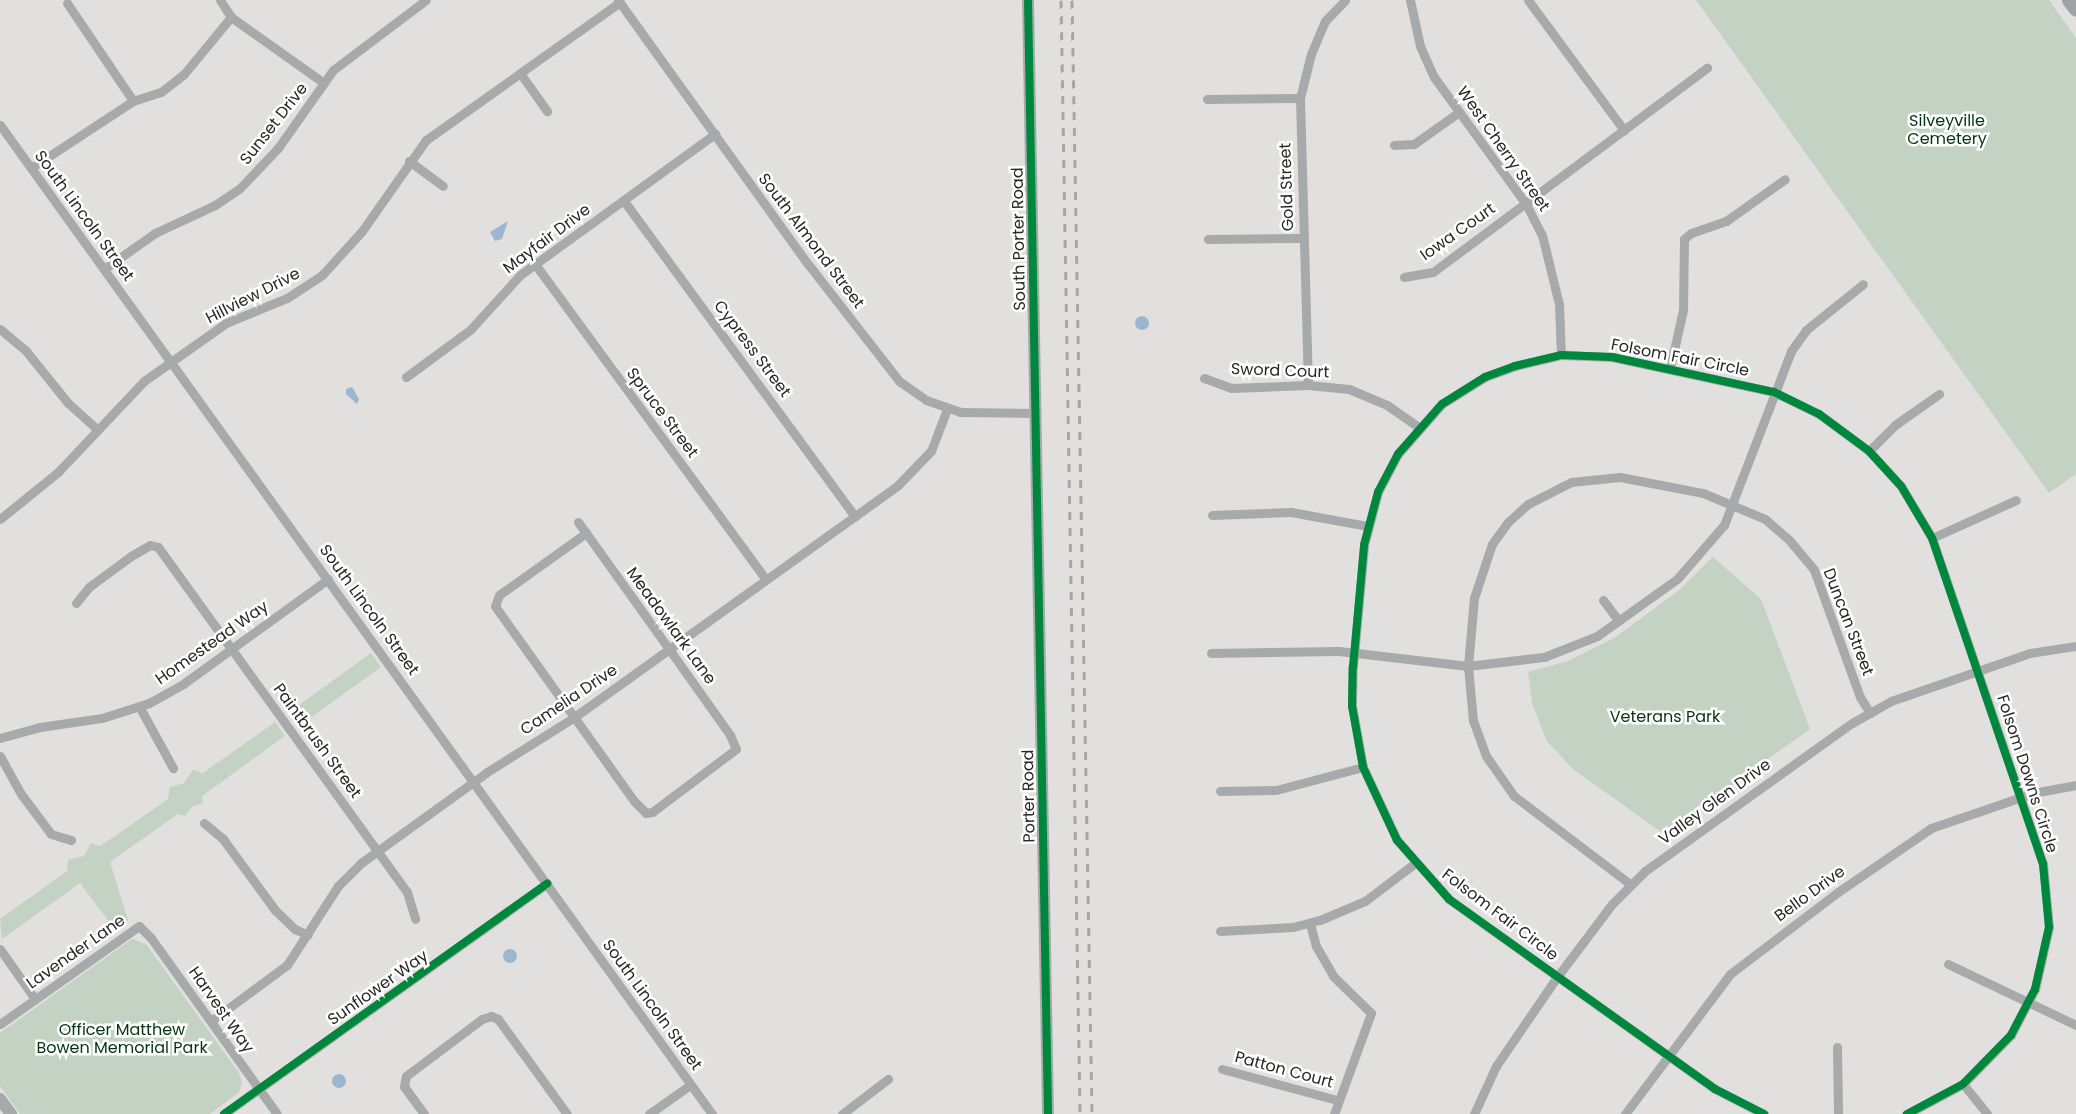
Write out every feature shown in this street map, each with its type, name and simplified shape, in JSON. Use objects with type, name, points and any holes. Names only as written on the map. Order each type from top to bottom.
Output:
[{"type":"main road","points":[[2069,0],[2076,9]]},
{"type":"street","points":[[220,0],[231,17],[324,83]]},
{"type":"street","name":"Sunset Drive","points":[[104,269],[155,233],[207,210],[240,188],[278,148],[324,83],[350,55],[426,0]]},
{"type":"street","name":"South Porter Road","points":[[1028,0],[1037,478]]},
{"type":"street","name":"Gold Street","points":[[1308,385],[1299,98],[1311,54],[1325,21],[1344,0]]},
{"type":"street","name":"West Cherry Street","points":[[1410,0],[1420,46],[1434,77],[1526,204],[1553,267],[1561,355]]},
{"type":"street","points":[[1528,0],[1624,130]]},
{"type":"street","name":"South Almond Street","points":[[619,1],[887,368],[914,392],[947,409],[991,415],[1035,413]]},
{"type":"street","name":"Hillview Drive","points":[[0,519],[58,472],[144,381],[170,361],[226,323],[287,298],[322,275],[362,231],[409,161],[426,140],[619,1]]},
{"type":"street","points":[[67,3],[133,101]]},
{"type":"street","points":[[31,168],[133,101],[161,92],[184,74],[231,17]]},
{"type":"street","name":"Iowa Court","points":[[1404,277],[1433,272],[1707,68]]},
{"type":"street","points":[[520,74],[547,111]]},
{"type":"street","points":[[1207,99],[1299,98]]},
{"type":"street","points":[[1394,145],[1414,144],[1459,112]]},
{"type":"street","name":"South Lincoln Street","points":[[0,125],[712,1114]]},
{"type":"street","name":"Mayfair Drive","points":[[406,377],[470,330],[508,286],[535,264],[714,134]]},
{"type":"street","points":[[409,161],[443,186]]},
{"type":"street","points":[[1670,368],[1683,310],[1684,239],[1690,233],[1726,221],[1785,179]]},
{"type":"street","name":"Cypress Street","points":[[624,201],[855,517]]},
{"type":"street","points":[[1208,239],[1304,238]]},
{"type":"street","name":"Spruce Street","points":[[535,264],[766,580]]},
{"type":"street","points":[[1211,654],[1315,650],[1468,666],[1524,661],[1559,652],[1619,621],[1686,571],[1725,525],[1735,505],[1774,392],[1791,351],[1806,330],[1863,284]]},
{"type":"street","points":[[0,329],[26,351],[68,403],[98,430]]},
{"type":"street","name":"Folsom Fair Circle","points":[[1557,977],[1449,899],[1414,864],[1385,819],[1363,768],[1352,706],[1354,654],[1367,526],[1383,483],[1418,427],[1442,404],[1485,377],[1515,366],[1561,355],[1612,357],[1670,368],[1774,392],[1820,414],[1869,451],[1901,486],[1932,538],[1978,671]]},
{"type":"street","name":"Sword Court","points":[[1204,378],[1231,388],[1308,385],[1349,389],[1388,405],[1418,427]]},
{"type":"street","points":[[1869,451],[1895,425],[1940,394]]},
{"type":"street","name":"Camelia Drive","points":[[211,1021],[287,965],[338,886],[377,851],[474,781],[573,718],[855,517],[922,463],[939,436],[947,409]]},
{"type":"street","name":"Duncan Street","points":[[1629,884],[1523,804],[1496,773],[1473,721],[1468,666],[1474,598],[1492,544],[1508,522],[1548,491],[1593,477],[1620,477],[1703,493],[1735,505],[1778,529],[1814,570],[1860,697],[1870,713]]},
{"type":"street","name":"Porter Road","points":[[1037,478],[1048,1114]]},
{"type":"street","points":[[1932,538],[2016,500]]},
{"type":"street","points":[[1212,514],[1291,512],[1367,526]]},
{"type":"street","name":"Meadowlark Lane","points":[[573,718],[639,809],[646,813],[660,808],[736,748],[669,649],[578,522]]},
{"type":"street","points":[[573,718],[494,602],[586,533]]},
{"type":"street","name":"Paintbrush Street","points":[[76,603],[97,580],[143,548],[155,545],[407,892],[415,920]]},
{"type":"street","name":"Homestead Way","points":[[0,738],[40,727],[102,718],[139,706],[183,684],[328,579]]},
{"type":"street","points":[[1603,600],[1619,621]]},
{"type":"street","name":"Valley Glen Drive","points":[[1474,1114],[1496,1066],[1557,977],[1629,884],[1870,713],[1891,701],[2030,654],[2076,646]]},
{"type":"street","name":"Folsom Downs Circle","points":[[1907,1114],[1963,1084],[2005,1043],[2028,1004],[2047,944],[2048,905],[2043,864],[1978,671]]},
{"type":"street","points":[[139,706],[173,768]]},
{"type":"street","points":[[0,756],[21,794],[51,834],[71,840]]},
{"type":"street","points":[[1220,791],[1276,790],[1363,768]]},
{"type":"street","name":"Bello Drive","points":[[1625,1114],[1730,974],[1828,899],[1914,837],[2021,797],[2076,786]]},
{"type":"street","points":[[204,823],[224,839],[275,910],[295,929],[308,935]]},
{"type":"street","points":[[1221,931],[1310,924],[1365,901],[1414,864]]},
{"type":"street","name":"Sunflower Way","points":[[224,1114],[548,884]]},
{"type":"street","points":[[1310,924],[1316,946],[1333,976],[1371,1013],[1337,1100],[1334,1114]]},
{"type":"street","name":"Harvest Way","points":[[139,926],[278,1114]]},
{"type":"street","name":"Lavender Lane","points":[[0,1024],[139,926]]},
{"type":"street","points":[[0,950],[35,999]]},
{"type":"street","points":[[1948,964],[2076,1025]]},
{"type":"street","points":[[1557,977],[1723,1094],[1764,1114]]},
{"type":"street","points":[[424,1114],[403,1081],[411,1071],[482,1018],[492,1016],[503,1025],[567,1114]]},
{"type":"street","points":[[1837,1047],[1838,1114]]},
{"type":"street","name":"Patton Court","points":[[1222,1069],[1337,1100]]},
{"type":"street","points":[[842,1114],[888,1079]]},
{"type":"street","points":[[1963,1084],[1987,1114]]},
{"type":"street","points":[[649,1114],[690,1085]]},
{"type":"street","points":[[0,1099],[11,1114]]},
{"type":"green space","name":"Silveyville Cemetery","points":[[1696,0],[2049,0],[2076,38],[2076,474],[2049,493]]},
{"type":"green space","name":"Veterans Park","points":[[1713,557],[1761,599],[1810,729],[1664,834],[1573,769],[1547,741],[1532,703],[1528,672],[1568,661],[1614,638],[1677,592]]},
{"type":"green space","points":[[371,653],[381,667],[298,727],[288,713]]},
{"type":"green space","points":[[275,722],[285,736],[202,796],[203,803],[191,807],[185,816],[178,814],[110,862],[128,920],[120,928],[116,931],[80,883],[2,939],[0,919],[67,871],[68,860],[84,856],[91,843],[100,846],[115,836],[168,799],[170,787],[184,783],[193,770],[203,773]]},
{"type":"green space","name":"Officer Matthew Bowen Memorial Park","points":[[132,939],[146,944],[239,1073],[242,1082],[239,1092],[210,1114],[20,1114],[0,1086],[0,1033]]},
{"type":"water","points":[[508,221],[502,239],[495,241],[490,232]]},
{"type":"water","points":[[1142,316],[1147,318],[1149,323],[1147,328],[1142,330],[1137,328],[1135,323],[1137,318]]},
{"type":"water","points":[[352,387],[359,399],[357,404],[346,394],[346,389]]},
{"type":"water","points":[[510,949],[515,951],[517,956],[515,961],[510,963],[505,961],[503,956],[505,951]]},
{"type":"water","points":[[339,1074],[344,1076],[346,1081],[344,1086],[339,1088],[334,1086],[332,1081],[334,1076]]},
{"type":"railway","points":[[1061,0],[1080,1114]]},
{"type":"railway","points":[[1072,0],[1092,1114]]},
{"type":"cycle path","points":[[1028,0],[1048,1114]]},
{"type":"cycle path","points":[[1764,1114],[1715,1089],[1449,899],[1397,840],[1363,767],[1352,706],[1353,667],[1364,545],[1378,492],[1398,454],[1442,404],[1485,377],[1515,366],[1561,355],[1612,357],[1774,392],[1819,414],[1869,451],[1901,486],[1932,538],[2043,864],[2049,927],[2035,989],[2011,1035],[1963,1084],[1907,1114]]},
{"type":"cycle path","points":[[224,1114],[547,884]]}]
